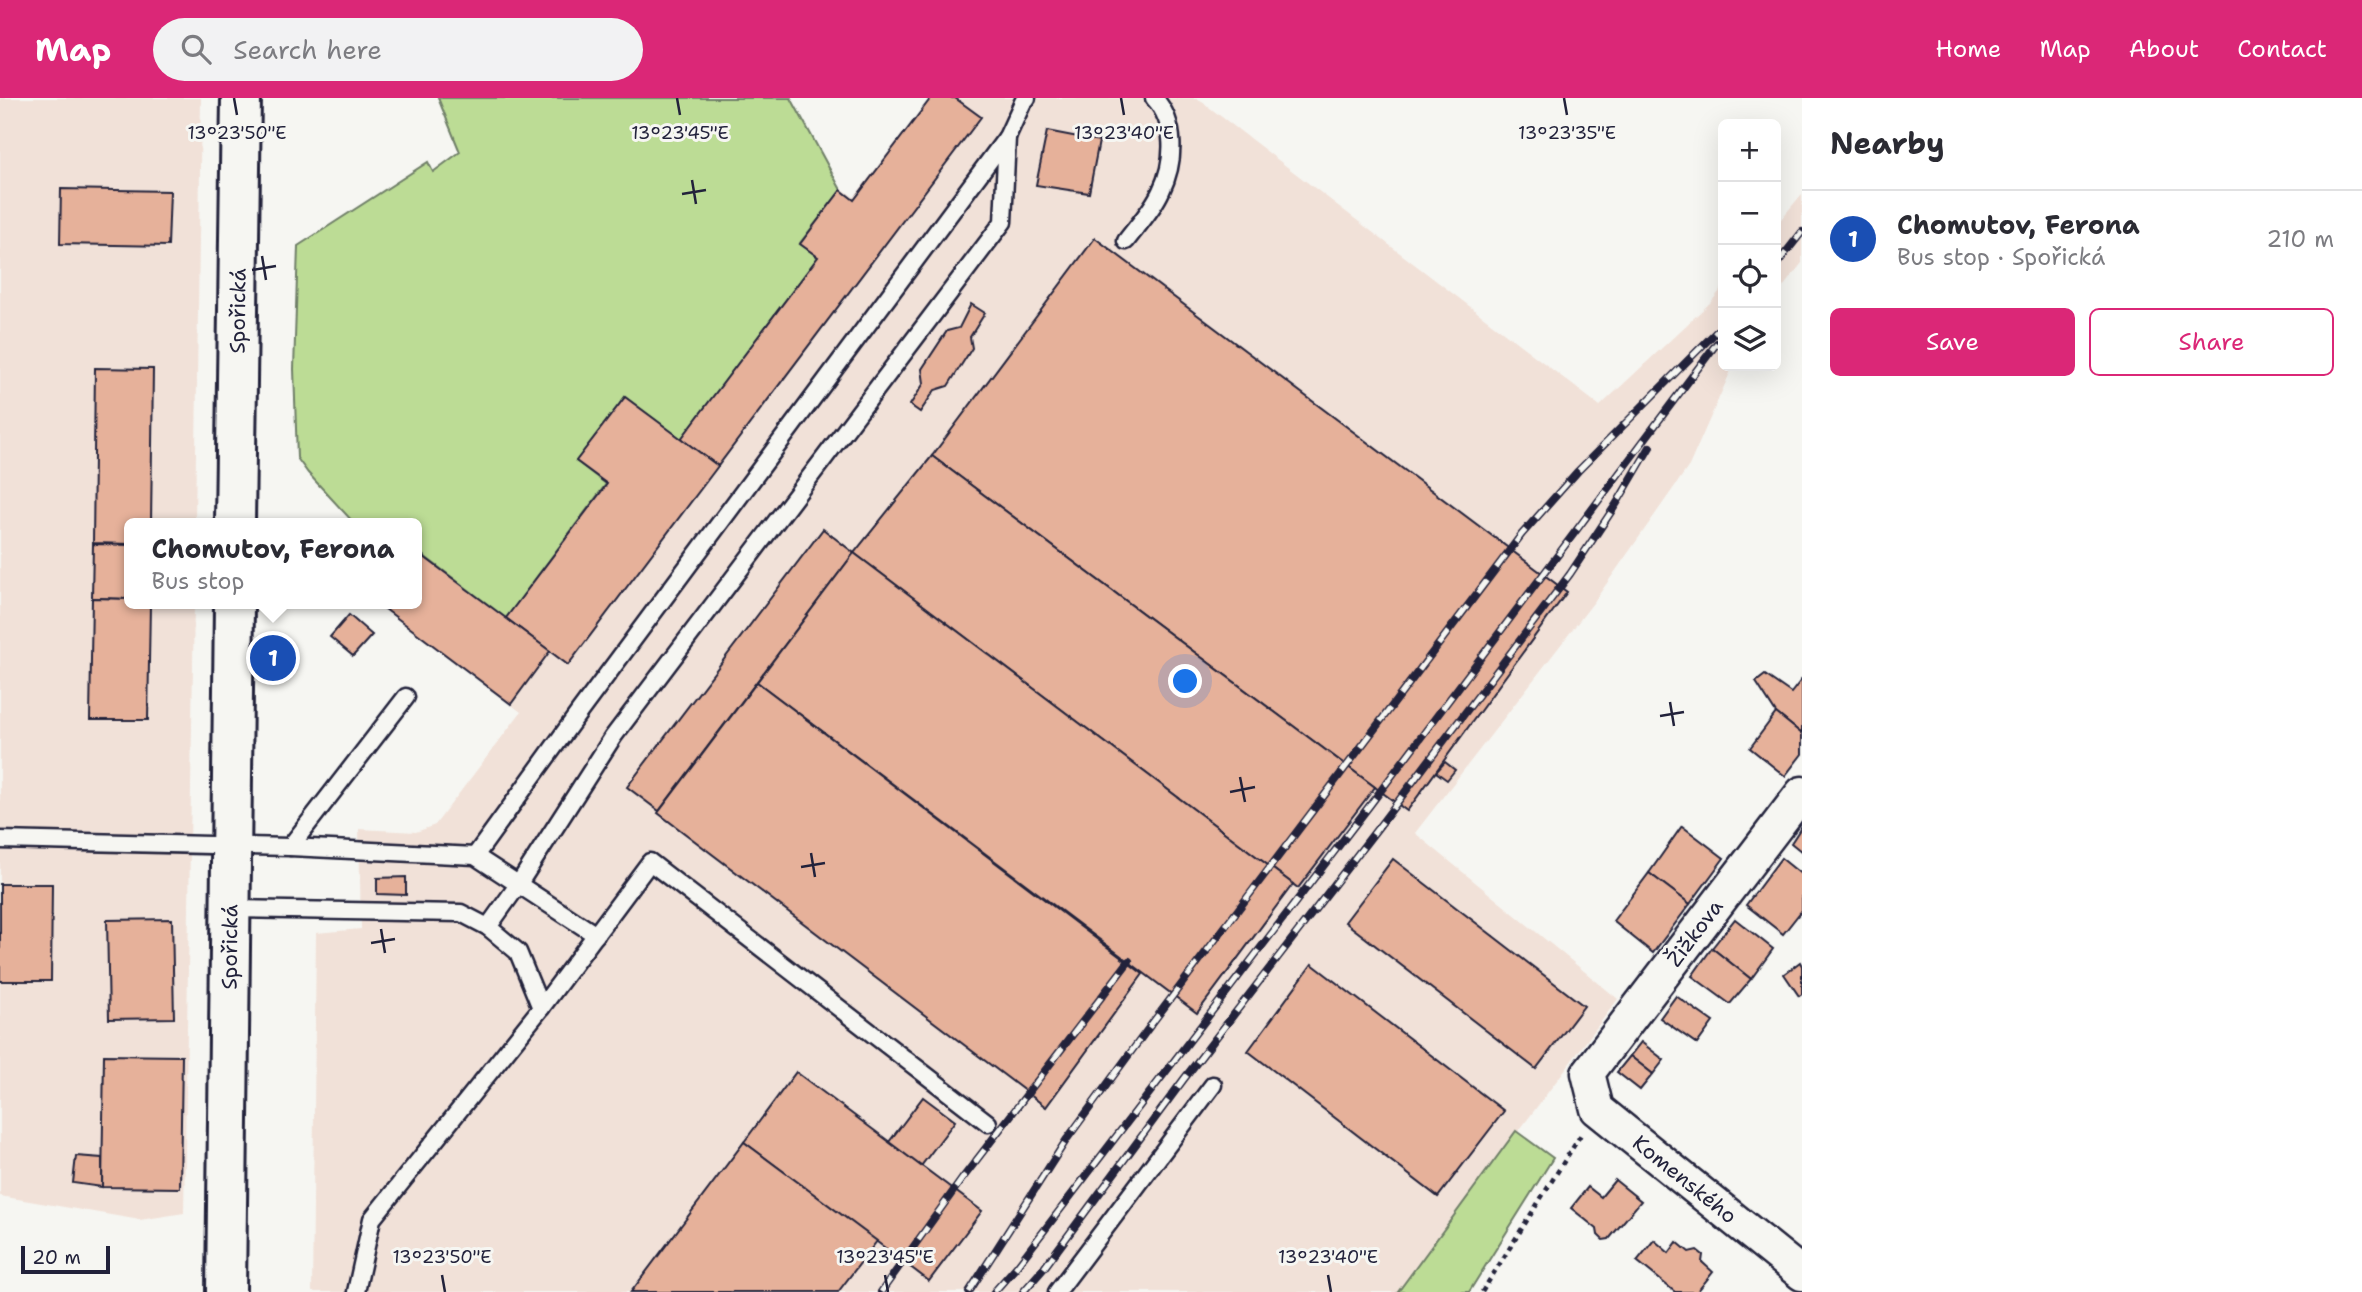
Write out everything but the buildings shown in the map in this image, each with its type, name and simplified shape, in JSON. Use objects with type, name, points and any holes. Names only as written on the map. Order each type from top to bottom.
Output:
[{"type":"street","name":"Spořická","points":[[235,518],[241,98]]},
{"type":"street","name":"Spořická","points":[[226,1292],[234,609]]},
{"type":"street","name":"Žižkova","points":[[1597,1109],[1588,1073],[1802,793]]},
{"type":"street","name":"Komenského","points":[[1597,1109],[1802,1274]]},
{"type":"lane","points":[[475,856],[1007,137],[1027,98]]},
{"type":"lane","points":[[1126,241],[1161,192],[1172,162],[1170,128],[1154,98]]},
{"type":"lane","points":[[488,926],[518,885],[621,726],[1003,222],[1007,137]]},
{"type":"lane","points":[[290,847],[406,697]]},
{"type":"lane","points":[[0,840],[290,847],[475,856],[596,935]]},
{"type":"lane","points":[[356,1292],[372,1219],[541,1008],[650,862],[988,1123]]},
{"type":"lane","points":[[229,909],[461,913],[488,926],[518,952],[541,1008]]},
{"type":"lane","points":[[1057,1292],[1213,1085]]},
{"type":"path","points":[[1482,1292],[1597,1109]]},
{"type":"shaded area","points":[[0,98],[201,98],[195,518],[124,518],[124,609],[194,609],[184,1213],[140,1220],[0,1196]]},
{"type":"shaded area","points":[[930,98],[1197,98],[1600,406],[1718,293],[1718,371],[1731,371],[1689,466],[1593,603],[1415,833],[1618,999],[1398,1292],[312,1292],[316,933],[361,929],[359,829],[416,832],[435,825],[521,712],[384,609],[422,609],[422,555],[506,618],[606,484],[602,481],[604,479],[578,458],[625,397],[681,438],[818,257],[800,244],[841,190],[840,187],[854,197]]},
{"type":"shaded area","points":[[1802,194],[1802,263],[1781,290],[1781,245],[1781,219]]},
{"type":"green space","points":[[438,98],[791,98],[841,190],[800,243],[818,257],[681,439],[625,397],[576,461],[606,484],[506,618],[422,555],[422,518],[349,518],[297,458],[294,369],[298,246],[428,162],[433,172],[460,152]]},
{"type":"green space","points":[[1516,1131],[1553,1158],[1469,1292],[1398,1292]]},
{"type":"railway","points":[[1781,259],[1802,232]]},
{"type":"railway","points":[[969,1292],[1067,1139],[1522,534],[1578,471],[1718,330]]},
{"type":"railway","points":[[994,1292],[1017,1266],[1370,805],[1717,343]]},
{"type":"railway","points":[[1023,1292],[1044,1268],[1184,1079],[1570,574],[1650,447]]},
{"type":"railway","points":[[881,1292],[962,1179],[1129,961]]},
{"type":"place","name":"Chomutov, Ferona","points":[[273,658]]}]
